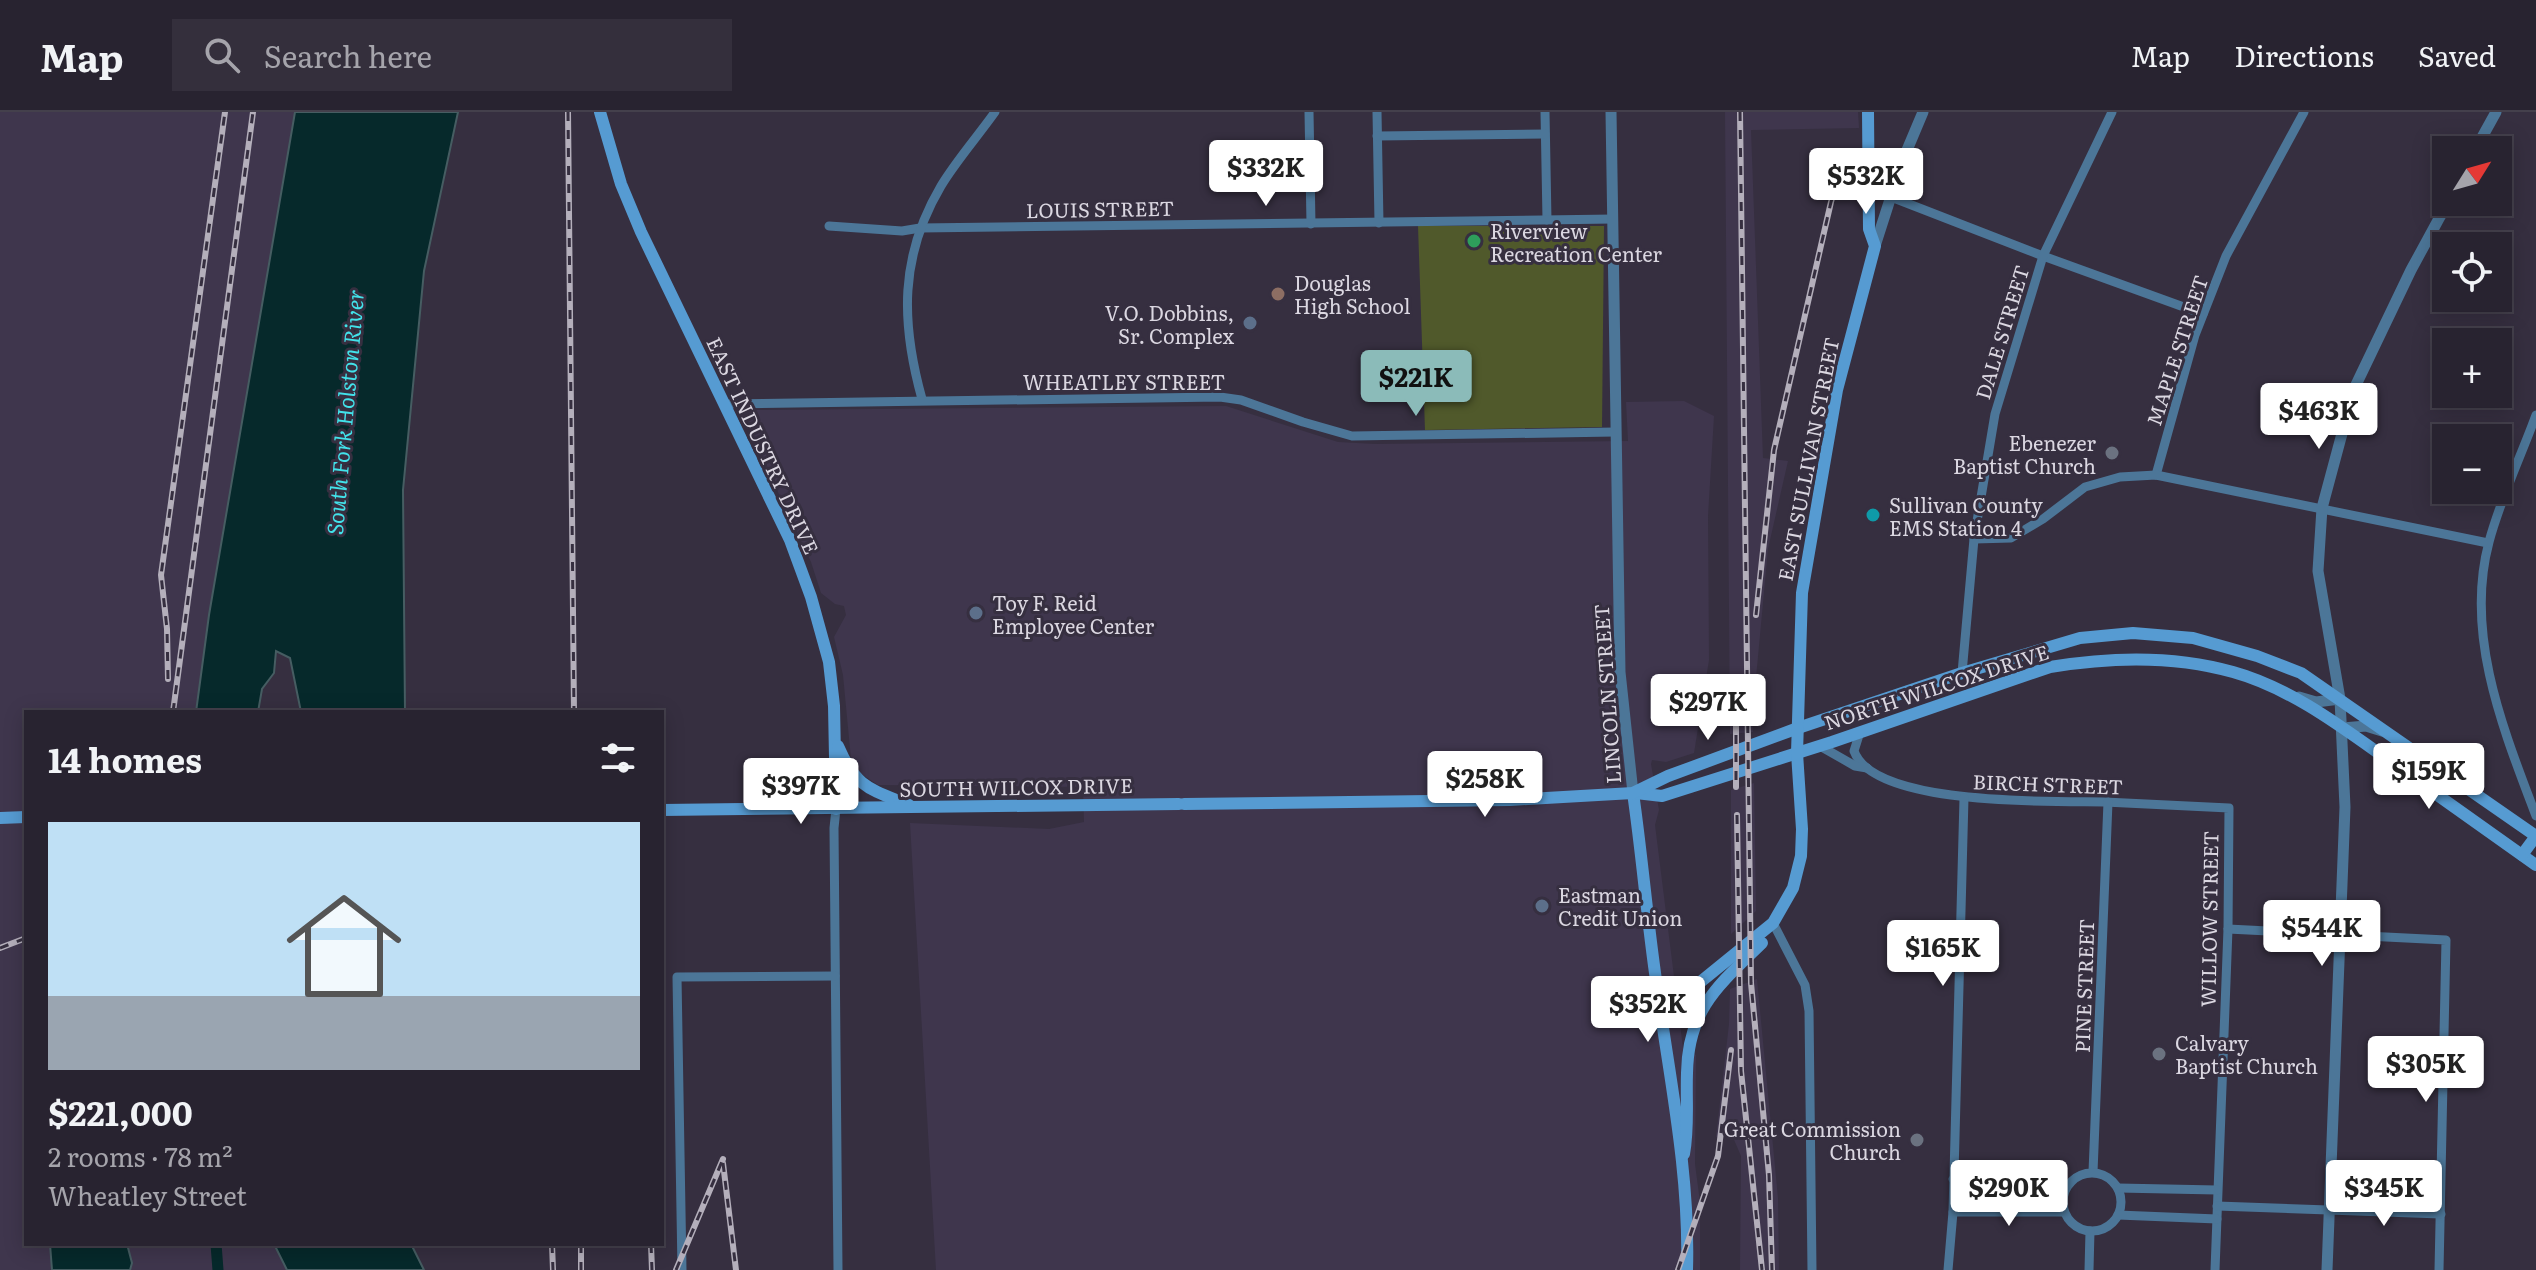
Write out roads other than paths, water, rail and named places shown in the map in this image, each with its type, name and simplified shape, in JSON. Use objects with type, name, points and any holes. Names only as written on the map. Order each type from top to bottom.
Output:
[{"type":"main road","name":"EAST INDUSTRY DRIVE","points":[[600,112],[621,184],[641,232],[790,540],[819,620],[829,662],[834,706],[836,809]]},
{"type":"main road","points":[[1868,112],[1869,229],[1875,246]]},
{"type":"main road","name":"EAST SULLIVAN STREET","points":[[1773,923],[1793,888],[1801,856],[1797,753],[1802,593],[1837,390],[1875,246]]},
{"type":"main road","points":[[2124,660],[2125,634]]},
{"type":"main road","name":"NORTH WILCOX DRIVE","points":[[1798,728],[1962,673],[2080,638],[2125,634],[2193,638],[2257,656],[2301,673],[2536,836]]},
{"type":"main road","name":"NORTH WILCOX DRIVE","points":[[1633,793],[1662,796],[1820,746],[2050,667],[2083,662],[2159,659],[2233,672],[2280,690],[2343,728],[2536,865]]},
{"type":"main road","points":[[1962,673],[1962,697]]},
{"type":"main road","name":"SOUTH WILCOX DRIVE","points":[[664,810],[1510,800],[1633,793],[1668,776],[1798,728]]},
{"type":"main road","points":[[835,737],[856,779],[870,789],[916,808]]},
{"type":"main road","name":"LINCOLN STREET","points":[[1633,793],[1682,1166],[1688,1239],[1687,1270]]},
{"type":"main road","points":[[0,818],[24,817]]},
{"type":"main road","points":[[2522,855],[2536,836]]},
{"type":"main road","points":[[1661,1014],[1773,923]]},
{"type":"main road","points":[[1682,1166],[1688,1132],[1687,1069],[1700,1011],[1721,981],[1761,943],[1773,923]]},
{"type":"street","points":[[922,399],[911,360],[907,312],[910,267],[920,228],[943,183],[995,112]]},
{"type":"street","points":[[1309,112],[1311,224]]},
{"type":"street","points":[[1377,112],[1379,223]]},
{"type":"street","points":[[1545,112],[1547,220]]},
{"type":"street","name":"LINCOLN STREET","points":[[1611,112],[1620,672],[1633,793]]},
{"type":"street","name":"EAST SULLIVAN STREET","points":[[1875,246],[1902,162],[1923,112]]},
{"type":"street","name":"DALE STREET","points":[[1962,673],[1974,539],[1995,414],[2043,256],[2112,112]]},
{"type":"street","name":"MAPLE STREET","points":[[2156,475],[2203,314],[2226,256],[2304,112]]},
{"type":"street","points":[[2483,136],[2496,112]]},
{"type":"street","points":[[1377,136],[1545,134]]},
{"type":"street","points":[[1891,197],[2203,314]]},
{"type":"street","points":[[2327,1270],[2345,807],[2340,699],[2318,571],[2322,508],[2354,389],[2440,216]]},
{"type":"street","name":"LOUIS STREET","points":[[829,226],[902,231],[920,228],[1613,219]]},
{"type":"street","name":"WHEATLEY STREET","points":[[724,404],[1220,397],[1241,400],[1352,436],[1615,432]]},
{"type":"street","points":[[2536,415],[2488,543],[2482,601],[2486,661],[2500,721],[2536,816]]},
{"type":"street","points":[[1974,539],[2011,538],[2043,519],[2085,487],[2120,477],[2156,475],[2488,543]]},
{"type":"street","points":[[2280,690],[2316,702],[2340,699]]},
{"type":"street","points":[[2343,728],[2366,726],[2390,734]]},
{"type":"street","points":[[1860,732],[1854,751],[1870,769]]},
{"type":"street","name":"BIRCH STREET","points":[[1820,746],[1855,766],[1870,769],[1915,789],[1964,798],[2229,808]]},
{"type":"street","points":[[1948,1270],[1953,1212],[1964,798]]},
{"type":"street","name":"PINE STREET","points":[[2093,1172],[2108,802]]},
{"type":"street","name":"WILLOW STREET","points":[[2215,1270],[2228,929],[2229,808]]},
{"type":"street","points":[[836,809],[838,1270]]},
{"type":"street","points":[[1773,923],[1805,985],[1809,1011],[1812,1270]]},
{"type":"street","points":[[2228,929],[2446,940],[2439,1270]]},
{"type":"street","points":[[682,1270],[677,977],[835,976]]},
{"type":"street","points":[[2093,1172],[2105,1175],[2118,1188],[2121,1206],[2118,1215],[2107,1227],[2090,1231],[2074,1225],[2064,1212],[2062,1203],[2066,1186],[2078,1175],[2093,1172]]},
{"type":"street","points":[[1953,1179],[2066,1186]]},
{"type":"street","points":[[2118,1188],[2217,1190]]},
{"type":"street","points":[[2217,1206],[2441,1214]]},
{"type":"street","points":[[1953,1212],[2064,1212]]},
{"type":"street","points":[[2118,1215],[2217,1219]]},
{"type":"street","points":[[2089,1270],[2090,1231]]},
{"type":"water","name":"South Fork Holston River","points":[[295,112],[458,112],[424,271],[403,490],[405,710],[301,710],[290,658],[276,651],[274,673],[262,689],[258,710],[196,710],[209,615]]},
{"type":"water","points":[[50,1246],[128,1246],[132,1263],[130,1270],[52,1270]]},
{"type":"water","points":[[275,1246],[412,1246],[424,1270],[287,1270]]},
{"type":"waterway","points":[[216,1246],[218,1270]]},
{"type":"railway","points":[[168,679],[161,575],[225,112]]},
{"type":"railway","points":[[173,710],[253,112]]},
{"type":"railway","points":[[568,112],[574,710]]},
{"type":"railway","points":[[1740,112],[1751,983],[1769,1175],[1772,1270]]},
{"type":"railway","points":[[1756,615],[1774,450],[1840,172]]},
{"type":"railway","points":[[1736,717],[1736,787]]},
{"type":"railway","points":[[1737,815],[1741,1071],[1762,1270]]},
{"type":"railway","points":[[0,948],[24,939]]},
{"type":"railway","points":[[1678,1270],[1718,1156],[1731,1050]]},
{"type":"railway","points":[[676,1270],[723,1159]]},
{"type":"railway","points":[[723,1163],[736,1270]]},
{"type":"railway","points":[[552,1246],[553,1270]]},
{"type":"railway","points":[[581,1246],[581,1270]]},
{"type":"railway","points":[[651,1246],[652,1270]]},
{"type":"place","name":"Riverview Recreation Center","points":[[1474,241]]},
{"type":"place","name":"Douglas High School","points":[[1278,294]]},
{"type":"place","name":"V.O. Dobbins, Sr. Complex","points":[[1250,323]]},
{"type":"place","name":"Ebenezer Baptist Church","points":[[2112,453]]},
{"type":"place","name":"Sullivan County EMS Station 4","points":[[1873,515]]},
{"type":"place","name":"Toy F. Reid Employee Center","points":[[976,613]]},
{"type":"place","name":"Eastman Credit Union","points":[[1542,906]]},
{"type":"place","name":"Calvary Baptist Church","points":[[2159,1054]]},
{"type":"place","name":"Great Commission Church","points":[[1917,1140]]}]
